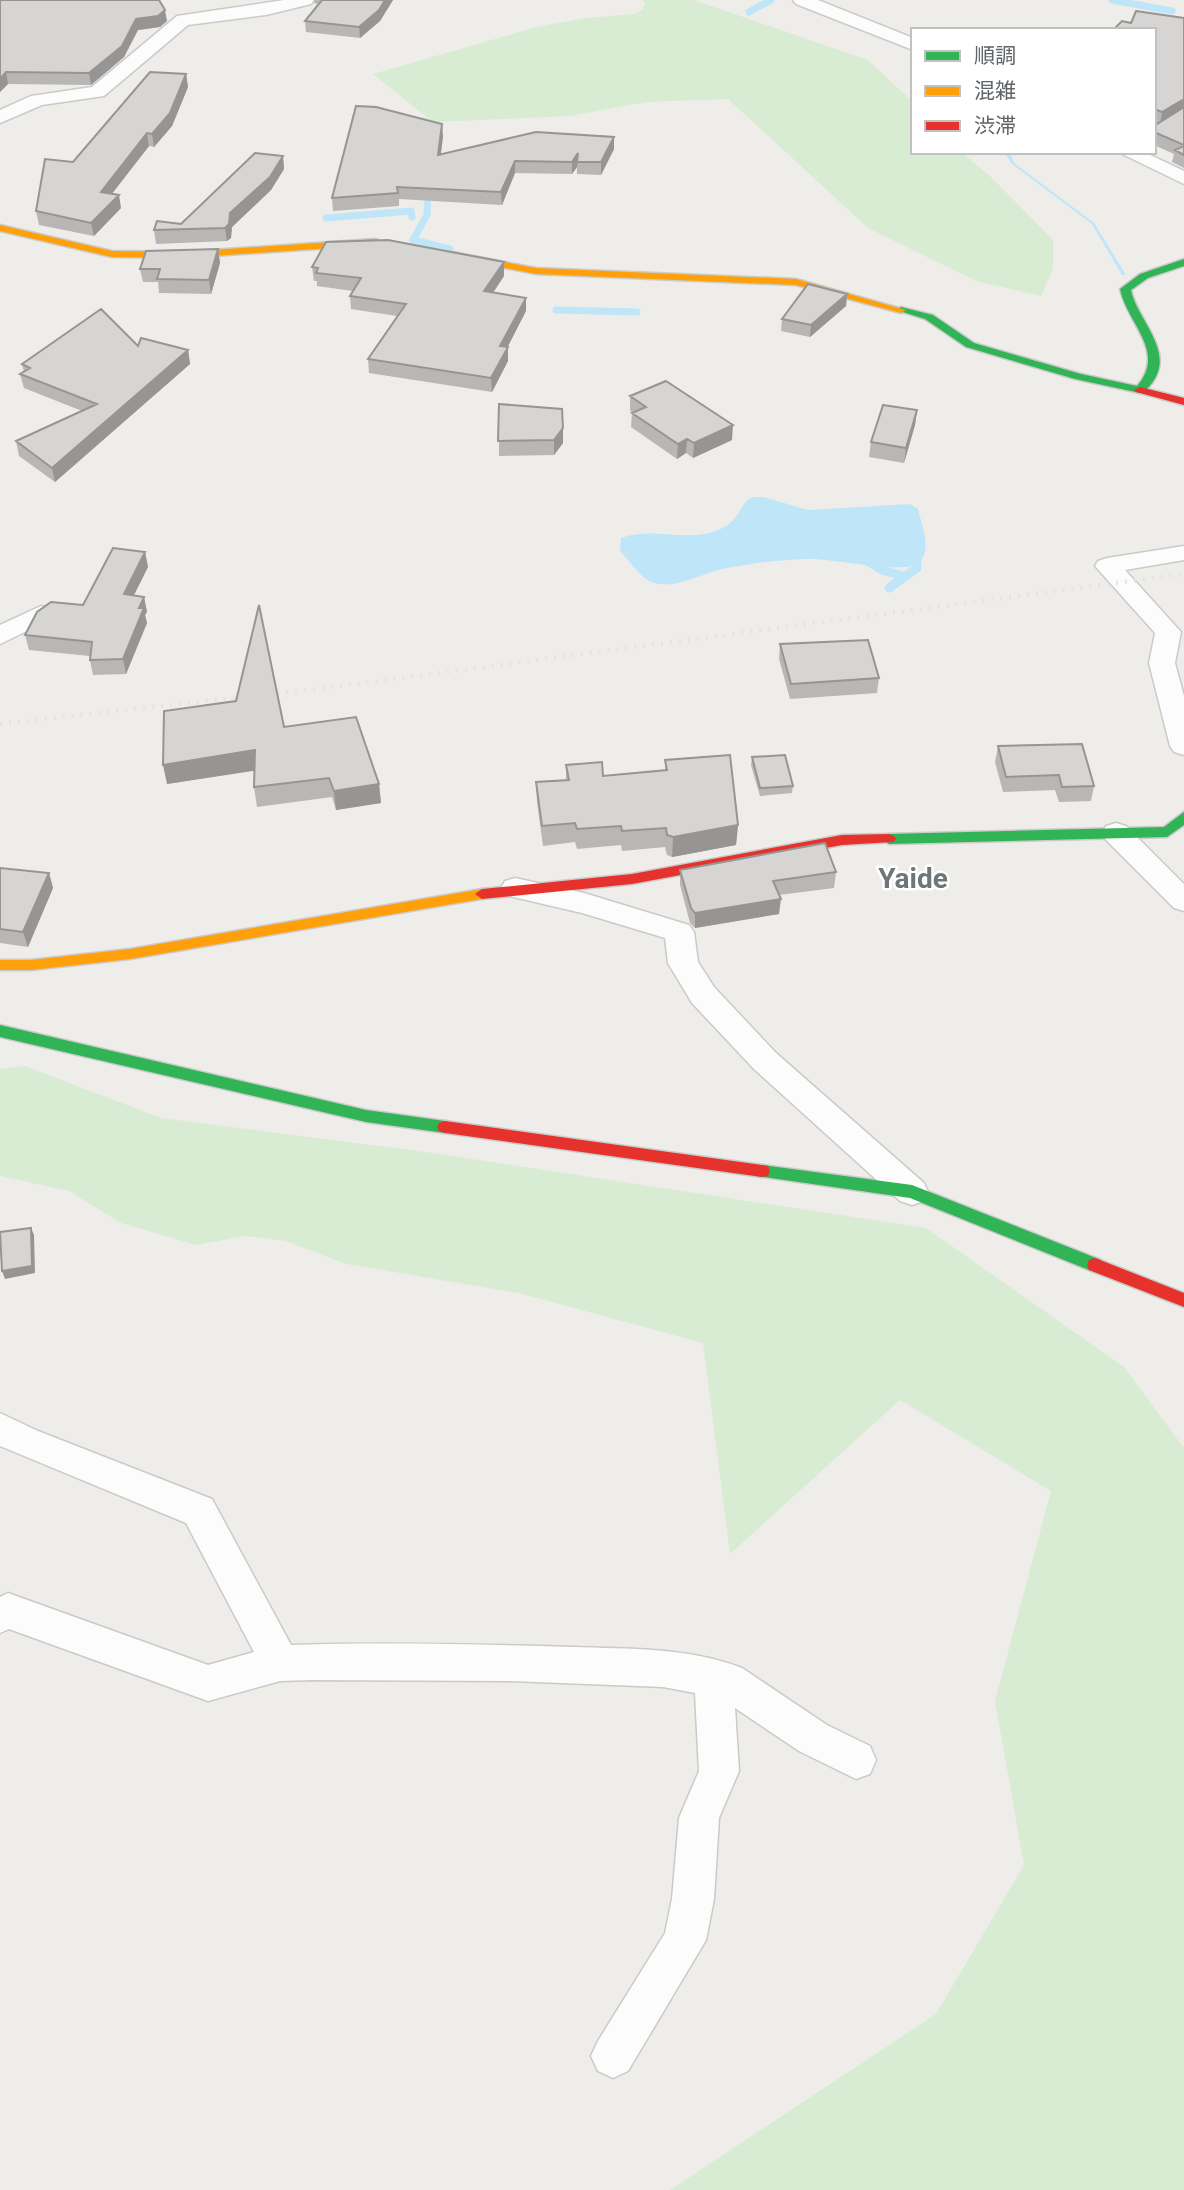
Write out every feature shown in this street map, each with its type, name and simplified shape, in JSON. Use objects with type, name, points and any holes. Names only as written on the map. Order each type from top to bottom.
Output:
[{"type":"street","points":[[0,117],[38,100],[97,92],[115,80],[183,20],[266,10],[305,0]]},
{"type":"street","points":[[802,0],[911,44]]},
{"type":"street","points":[[1132,154],[1184,178]]},
{"type":"street","points":[[0,228],[112,254],[183,255],[348,242],[389,243]]},
{"type":"street","points":[[435,251],[536,271],[796,282],[929,317],[971,345],[1079,377],[1184,402]]},
{"type":"street","points":[[1140,390],[1154,371],[1153,349],[1126,301],[1125,289],[1144,276],[1184,262]]},
{"type":"street","points":[[1184,553],[1107,566],[1168,632],[1162,663],[1184,746]]},
{"type":"street","points":[[0,636],[41,614]]},
{"type":"street","points":[[0,965],[31,965],[130,954],[514,888],[632,879],[842,840],[1167,832],[1184,817]]},
{"type":"street","points":[[1116,833],[1184,901]]},
{"type":"street","points":[[514,888],[584,903],[679,932],[683,963],[703,995],[765,1061],[912,1192]]},
{"type":"street","points":[[0,1031],[366,1116],[912,1192],[1184,1300]]},
{"type":"street","points":[[0,1428],[25,1442],[199,1511],[279,1663]]},
{"type":"street","points":[[0,1615],[8,1611],[208,1683],[279,1663],[511,1663],[663,1669],[728,1682],[813,1738],[856,1760]]},
{"type":"street","points":[[612,2056],[685,1940],[693,1899],[699,1818],[719,1771],[714,1679]]},
{"type":"green space","points":[[642,0],[694,0],[868,60],[911,100],[911,154],[963,154],[991,177],[1053,240],[1053,269],[1041,296],[976,281],[868,228],[728,99],[646,102],[570,116],[433,122],[373,74],[537,27],[586,18],[634,14],[643,10],[645,3]]},
{"type":"green space","points":[[25,1066],[161,1118],[426,1152],[926,1228],[1124,1367],[1184,1448],[1184,2190],[670,2190],[936,2014],[1024,1865],[995,1701],[1051,1491],[900,1400],[730,1554],[703,1343],[519,1293],[346,1264],[286,1241],[245,1236],[196,1245],[121,1223],[69,1191],[0,1176],[0,1069]]},
{"type":"water","points":[[1005,154],[1011,154],[1014,163],[1094,223],[1126,275],[1122,275],[1092,224],[1012,164]]},
{"type":"water","points":[[752,497],[763,497],[808,510],[910,504],[918,509],[925,538],[925,553],[917,564],[909,567],[883,567],[818,559],[786,560],[733,567],[680,583],[663,584],[645,578],[620,551],[621,538],[633,535],[694,535],[718,530],[731,522]]},
{"type":"building","points":[[0,0],[159,0],[165,10],[158,16],[136,19],[122,46],[89,73],[6,72],[0,79]]},
{"type":"building","points":[[322,0],[385,0],[379,10],[359,27],[305,21]]},
{"type":"building","points":[[1136,11],[1184,18],[1184,99],[1162,112],[1156,110],[1156,28],[1115,28],[1122,21],[1131,23]]},
{"type":"building","points":[[150,72],[186,74],[170,113],[152,134],[147,133],[101,192],[119,195],[91,223],[36,211],[45,159],[73,162]]},
{"type":"building","points":[[356,106],[376,107],[442,124],[438,155],[536,132],[614,137],[601,162],[577,162],[578,153],[572,162],[515,161],[501,192],[397,187],[398,193],[332,198]]},
{"type":"building","points":[[1184,107],[1184,145],[1156,133],[1156,125]]},
{"type":"building","points":[[1184,146],[1184,155],[1175,150]]},
{"type":"building","points":[[255,153],[283,156],[270,177],[230,213],[229,224],[225,228],[154,230],[157,221],[181,224]]},
{"type":"building","points":[[388,240],[504,262],[484,291],[526,298],[500,346],[508,347],[491,378],[368,359],[406,304],[350,296],[361,278],[316,273],[318,268],[312,267],[326,242]]},
{"type":"building","points":[[218,249],[209,280],[157,279],[160,269],[140,269],[146,251]]},
{"type":"building","points":[[808,284],[847,294],[811,325],[782,319]]},
{"type":"building","points":[[101,309],[138,346],[141,338],[188,350],[52,468],[16,441],[97,404],[20,374],[30,368],[22,364]]},
{"type":"building","points":[[666,381],[733,425],[694,443],[687,439],[678,444],[632,413],[646,407],[630,396]]},
{"type":"building","points":[[499,404],[562,409],[563,428],[554,440],[498,441]]},
{"type":"building","points":[[883,405],[917,410],[906,448],[871,442]]},
{"type":"building","points":[[113,548],[145,552],[124,594],[144,597],[139,608],[144,608],[123,659],[90,660],[92,642],[25,635],[37,612],[51,602],[83,605]]},
{"type":"building","points":[[259,605],[284,727],[356,717],[379,784],[334,791],[329,778],[254,787],[255,750],[163,765],[164,711],[236,701]]},
{"type":"building","points":[[868,640],[879,678],[791,684],[780,644]]},
{"type":"building","points":[[1082,744],[1094,786],[1062,787],[1059,775],[1006,777],[998,746]]},
{"type":"building","points":[[730,755],[738,825],[673,837],[667,835],[666,828],[622,831],[621,826],[577,829],[575,823],[542,826],[536,782],[569,780],[566,765],[602,762],[603,776],[667,770],[665,760]]},
{"type":"building","points":[[785,755],[793,786],[760,788],[752,757]]},
{"type":"building","points":[[825,843],[836,872],[773,881],[781,899],[695,913],[691,908],[680,870]]},
{"type":"building","points":[[0,868],[49,873],[23,932],[0,929]]},
{"type":"building","points":[[31,1228],[32,1266],[2,1271],[0,1232]]},
{"type":"waterway","points":[[749,12],[771,0]]},
{"type":"waterway","points":[[1112,0],[1172,11]]},
{"type":"waterway","points":[[428,188],[427,215],[413,240],[450,249]]},
{"type":"waterway","points":[[326,218],[411,211],[412,217]]},
{"type":"waterway","points":[[556,310],[637,312]]},
{"type":"waterway","points":[[889,588],[917,568],[916,551]]},
{"type":"waterway","points":[[861,557],[882,570],[903,576]]},
{"type":"railway","points":[[0,724],[349,685],[1184,574]]},
{"type":"traffic: fast","points":[[901,310],[929,317],[970,345],[1079,377],[1140,390],[1153,372],[1154,351],[1127,299],[1125,289],[1144,276],[1184,262]]},
{"type":"traffic: fast","points":[[889,839],[1167,832],[1184,817]]},
{"type":"traffic: fast","points":[[0,1031],[366,1116],[445,1127]]},
{"type":"traffic: fast","points":[[762,1171],[912,1192],[1095,1265]]},
{"type":"traffic: slow","points":[[0,228],[112,254],[182,255],[376,242]]},
{"type":"traffic: slow","points":[[452,255],[536,271],[796,282],[901,310]]},
{"type":"traffic: slow","points":[[0,965],[31,965],[130,954],[482,894]]},
{"type":"traffic: jam","points":[[1140,390],[1184,402]]},
{"type":"traffic: jam","points":[[482,894],[632,879],[842,840],[889,839]]},
{"type":"traffic: jam","points":[[445,1127],[762,1171]]},
{"type":"traffic: jam","points":[[1095,1265],[1184,1300]]},
{"type":"district","name":"Yaide","points":[[913,878]]}]
